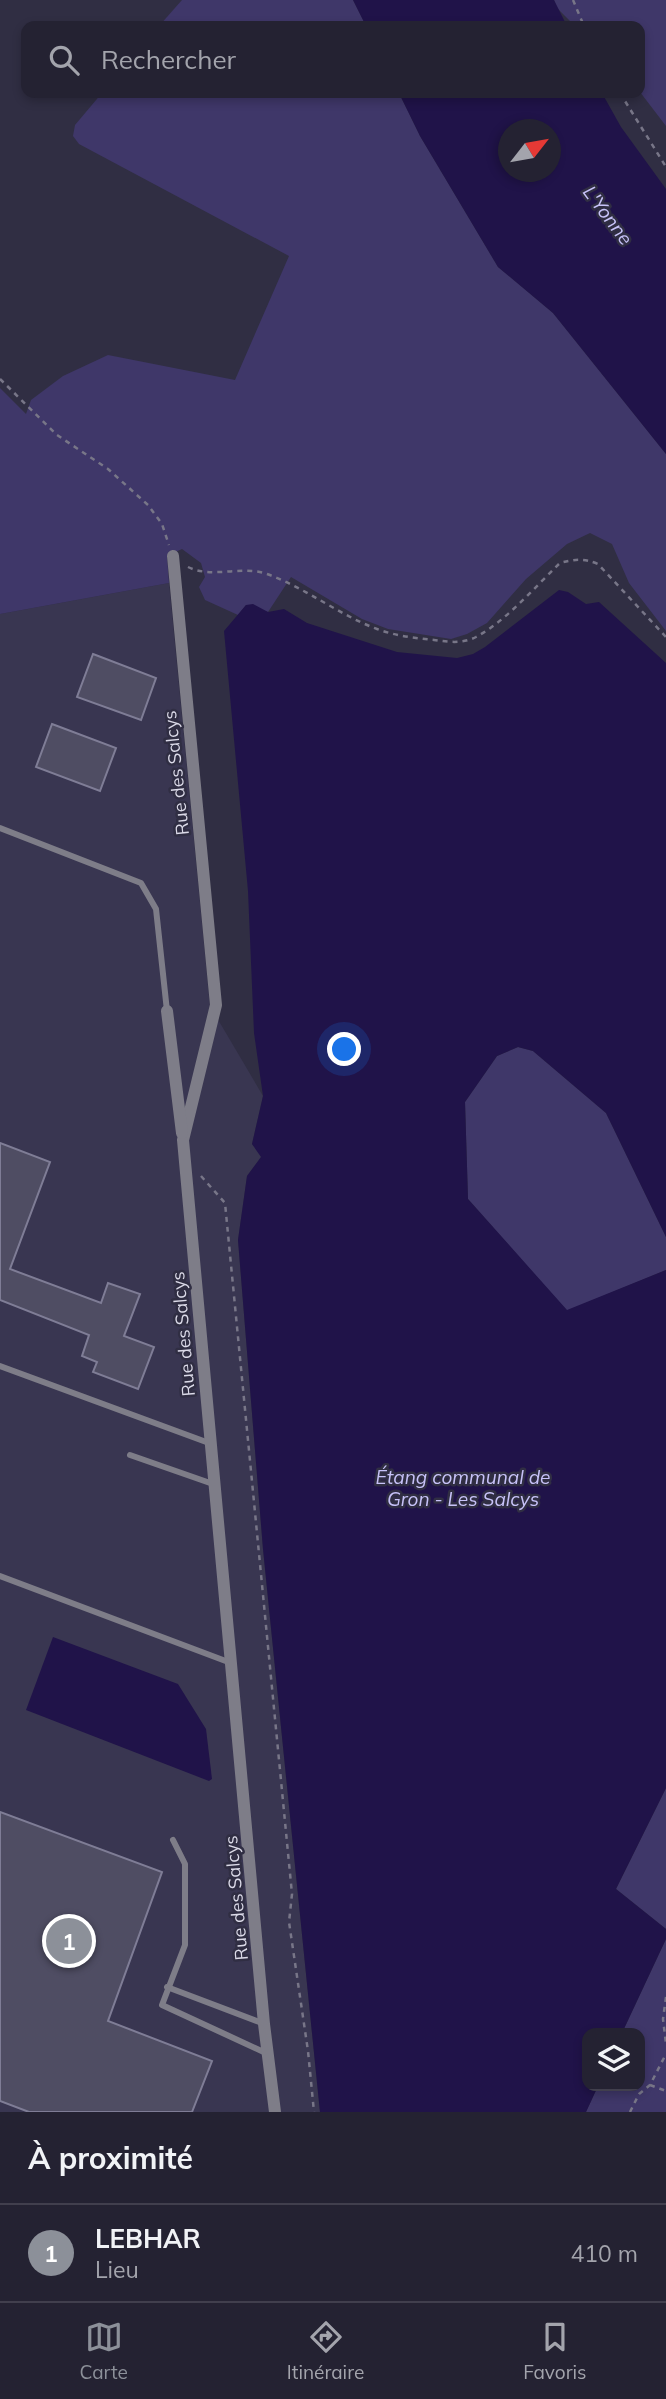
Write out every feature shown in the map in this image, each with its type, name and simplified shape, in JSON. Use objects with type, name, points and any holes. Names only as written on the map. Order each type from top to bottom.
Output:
[{"type":"street","name":"Rue des Salcys","points":[[173,556],[216,1005],[183,1140],[264,2024],[275,2112]]},
{"type":"street","points":[[167,1011],[183,1140]]},
{"type":"lane","points":[[0,828],[141,883],[156,909],[167,1011]]},
{"type":"lane","points":[[0,1366],[211,1444]]},
{"type":"lane","points":[[130,1455],[215,1484]]},
{"type":"lane","points":[[0,1576],[232,1664]]},
{"type":"lane","points":[[173,1840],[185,1864],[185,1945],[162,2005],[269,2055]]},
{"type":"lane","points":[[167,1987],[264,2024]]},
{"type":"path","points":[[573,0],[582,21]]},
{"type":"path","points":[[623,98],[666,167]]},
{"type":"path","points":[[0,379],[57,435],[108,469],[148,505],[162,524],[173,556],[186,566],[202,572],[264,572],[307,591],[374,628],[404,637],[457,643],[473,639],[490,628],[560,563],[587,559],[598,564],[666,637]]},
{"type":"path","points":[[201,1176],[225,1203],[291,1880],[289,1922],[314,2112]]},
{"type":"path","points":[[666,1997],[663,2019],[666,2044]]},
{"type":"path","points":[[631,2112],[639,2094],[650,2085],[666,2054]]},
{"type":"path","points":[[650,2085],[666,2091]]},
{"type":"shaded area","points":[[182,0],[353,0],[364,21],[163,21]]},
{"type":"shaded area","points":[[554,0],[666,0],[666,126],[645,98],[645,21],[570,21],[557,8]]},
{"type":"shaded area","points":[[98,98],[401,98],[420,136],[498,267],[553,313],[666,454],[666,631],[629,583],[612,544],[590,533],[567,544],[526,579],[487,623],[451,639],[388,629],[362,619],[291,577],[268,612],[246,605],[238,615],[205,600],[199,587],[205,577],[201,563],[182,549],[167,556],[169,583],[0,614],[0,388],[26,414],[31,400],[63,376],[108,355],[235,380],[289,256],[79,144],[73,136],[75,125]]},
{"type":"shaded area","points":[[169,583],[210,1006],[263,1096],[252,1144],[262,1156],[247,1176],[238,1240],[263,1549],[320,2112],[0,2112],[0,614]]},
{"type":"shaded area","points":[[518,1047],[533,1051],[606,1113],[666,1237],[666,1270],[567,1311],[468,1199],[465,1102],[497,1056]]},
{"type":"shaded area","points":[[666,1788],[666,1929],[616,1889]]},
{"type":"shaded area","points":[[666,1939],[666,2112],[586,2112],[596,2091],[645,2091],[645,2028],[624,2028]]},
{"type":"water","points":[[353,0],[554,0],[564,21],[364,21]]},
{"type":"water","name":"L'Yonne","points":[[401,98],[605,98],[621,127],[666,189],[666,454],[553,313],[498,267],[420,136]]},
{"type":"water","name":"Étang communal de Gron - Les Salcys","points":[[559,590],[568,592],[586,604],[599,602],[666,663],[666,1237],[606,1113],[533,1051],[518,1047],[497,1056],[465,1102],[468,1199],[567,1310],[666,1270],[666,1788],[616,1889],[666,1929],[666,1939],[624,2028],[582,2028],[582,2091],[596,2091],[586,2112],[320,2112],[263,1549],[238,1240],[247,1176],[261,1157],[252,1144],[263,1096],[254,1033],[248,891],[224,631],[246,605],[253,604],[268,612],[284,609],[307,623],[397,652],[457,658],[473,654]]},
{"type":"water","points":[[53,1637],[178,1684],[206,1729],[212,1779],[209,1781],[26,1710]]},
{"type":"building","points":[[93,654],[156,678],[141,720],[77,697]]},
{"type":"building","points":[[52,724],[116,748],[100,791],[36,767]]},
{"type":"building","points":[[0,1143],[50,1162],[10,1269],[101,1303],[108,1283],[140,1294],[124,1336],[154,1347],[138,1389],[93,1372],[97,1362],[82,1356],[89,1335],[0,1300]]},
{"type":"building","points":[[0,1812],[162,1872],[108,2021],[212,2061],[192,2112],[29,2112],[0,2101]]},
{"type":"place","name":"LEBHAR","points":[[69,1941]]}]
